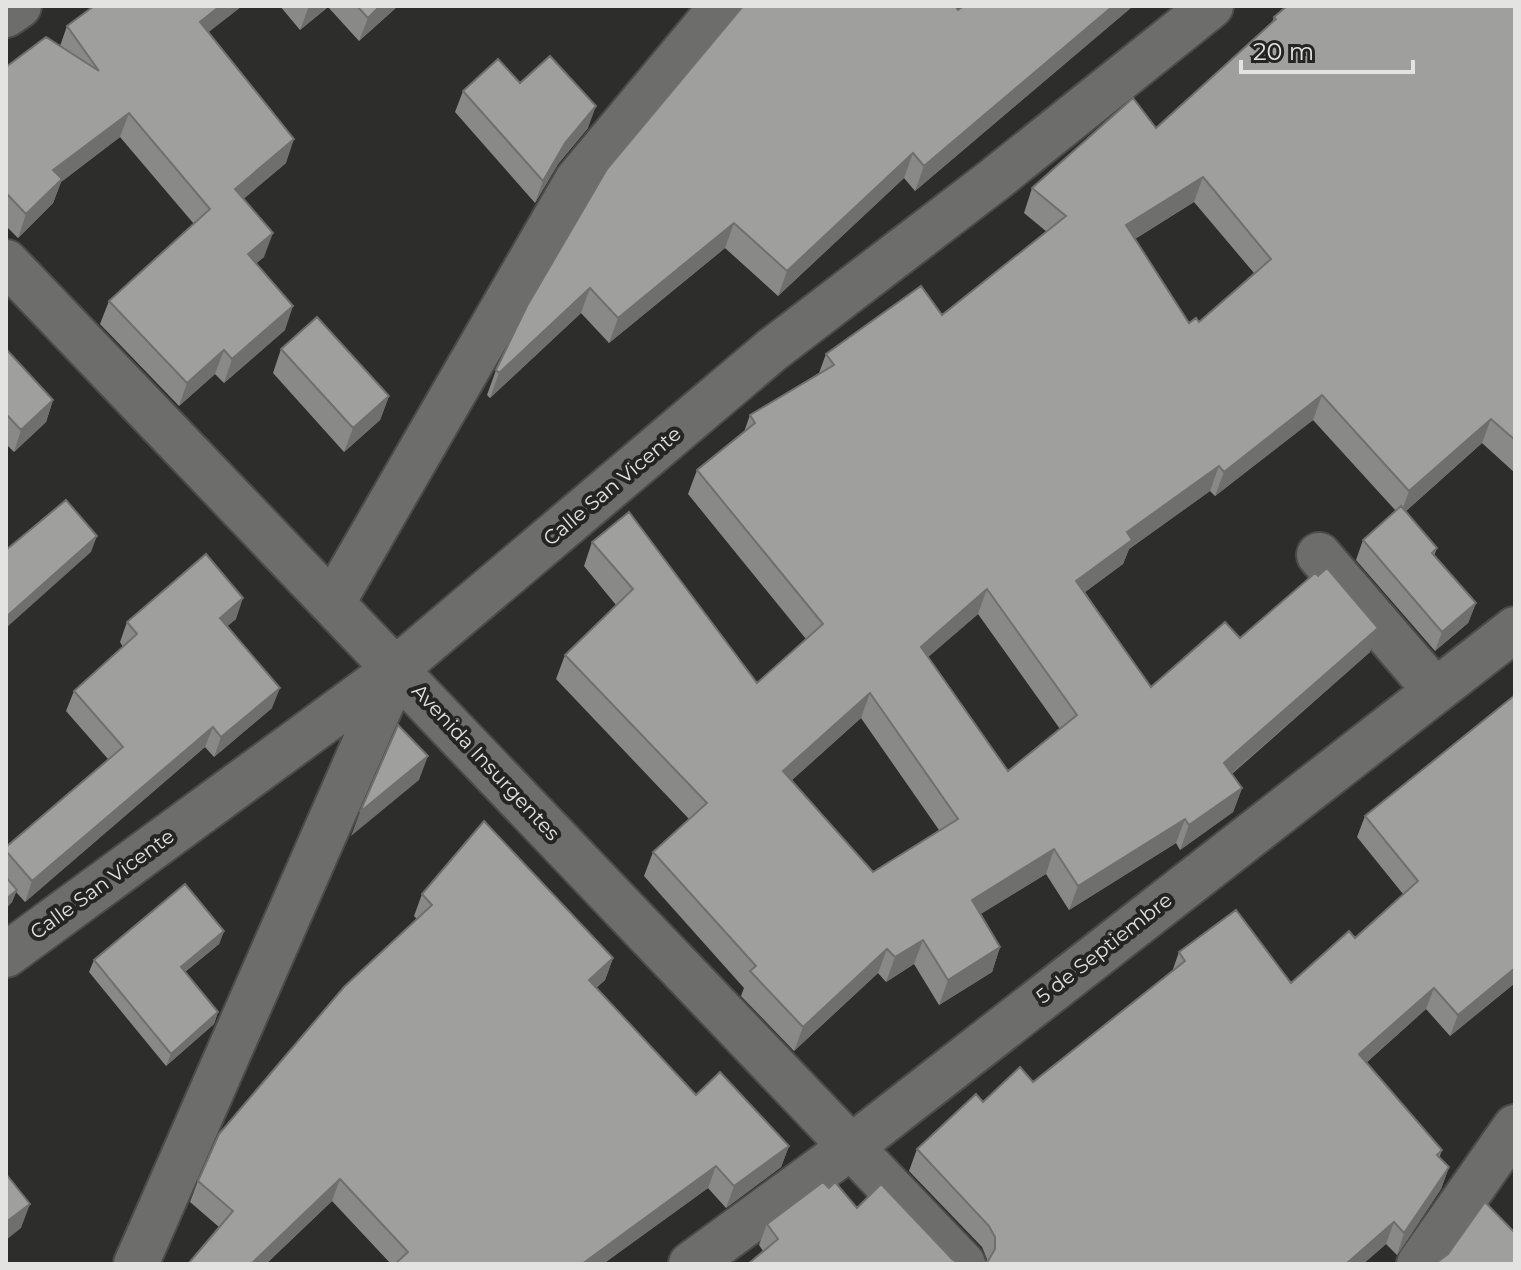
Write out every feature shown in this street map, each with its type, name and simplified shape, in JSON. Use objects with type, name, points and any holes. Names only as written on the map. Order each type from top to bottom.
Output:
[{"type":"street","points":[[6,15],[19,6]]},
{"type":"street","points":[[333,602],[577,180],[722,6]]},
{"type":"street","name":"Calle San Vicente","points":[[6,955],[397,668],[772,350],[994,180],[1211,6]]},
{"type":"street","name":"Avenida Insurgentes","points":[[6,262],[963,1264]]},
{"type":"street","points":[[1319,555],[1434,689]]},
{"type":"street","name":"5 de Septiembre","points":[[691,1264],[851,1147],[1434,689],[1515,629]]},
{"type":"street","points":[[136,1264],[397,668]]},
{"type":"street","points":[[1419,1264],[1515,1127]]},
{"type":"building","points":[[94,6],[220,6],[200,22],[294,139],[235,189],[273,233],[248,254],[293,306],[232,359],[224,350],[187,383],[109,301],[210,209],[129,113],[53,170],[62,179],[26,214],[6,193],[6,67],[46,37],[99,71],[67,26]]},
{"type":"building","points":[[357,6],[380,6],[368,18]]},
{"type":"building","points":[[743,6],[955,6],[958,10],[964,6],[1113,6],[924,166],[913,153],[787,271],[734,223],[618,318],[590,288],[499,373],[496,370],[527,306],[607,169]]},
{"type":"building","points":[[1287,6],[1515,6],[1515,440],[1491,419],[1409,491],[1322,395],[1224,472],[1219,466],[1127,532],[1132,540],[1076,581],[1151,687],[1225,622],[1240,638],[1315,573],[1318,576],[1327,568],[1378,628],[1224,763],[1242,788],[1189,825],[1185,819],[1078,886],[1054,849],[972,900],[1000,947],[948,980],[923,940],[895,957],[887,949],[803,1027],[750,971],[756,966],[653,852],[707,803],[565,655],[633,589],[592,542],[629,512],[757,683],[823,624],[697,470],[755,423],[750,415],[834,365],[826,354],[921,286],[942,315],[1066,216],[1032,188],[1133,98],[1156,128],[1276,19],[1274,17]],"holes":[[[1203,177],[1271,259],[1199,322],[1196,318],[1189,323],[1126,225]],[[987,589],[1077,715],[1008,771],[921,647]],[[870,693],[958,819],[873,872],[783,771]]]},
{"type":"building","points":[[550,56],[596,106],[565,143],[543,181],[463,91],[498,59],[520,83]]},
{"type":"building","points":[[317,317],[389,396],[353,428],[281,349]]},
{"type":"building","points":[[6,349],[53,400],[21,430],[6,414]]},
{"type":"building","points":[[66,500],[97,536],[6,617],[6,550]]},
{"type":"building","points":[[1401,506],[1437,548],[1432,553],[1476,603],[1442,632],[1363,540]]},
{"type":"building","points":[[206,554],[243,598],[220,618],[280,688],[221,737],[213,727],[32,881],[6,851],[6,847],[123,747],[74,691],[137,634],[127,622]]},
{"type":"building","points":[[1515,695],[1515,968],[1458,1015],[1434,988],[1359,1054],[1442,1150],[1437,1155],[1449,1167],[1404,1233],[1394,1222],[1346,1264],[981,1264],[988,1261],[995,1249],[995,1237],[989,1226],[917,1149],[976,1094],[983,1102],[1020,1067],[1033,1082],[1185,961],[1179,952],[1236,910],[1291,983],[1349,931],[1355,938],[1418,881],[1365,816]]},
{"type":"building","points":[[398,725],[428,756],[360,812]]},
{"type":"building","points":[[484,821],[613,958],[589,980],[696,1095],[720,1072],[789,1146],[734,1186],[716,1166],[582,1264],[395,1264],[408,1252],[340,1179],[251,1264],[188,1264],[233,1211],[198,1181],[219,1134],[344,987],[432,905],[422,894]]},
{"type":"building","points":[[6,877],[17,890],[6,899]]},
{"type":"building","points":[[185,884],[224,931],[181,967],[218,1012],[171,1054],[94,960]]},
{"type":"building","points":[[6,1174],[30,1204],[6,1222]]},
{"type":"building","points":[[823,1182],[829,1188],[835,1182],[857,1208],[881,1184],[960,1264],[748,1264],[778,1239],[767,1224]]},
{"type":"building","points":[[1485,1202],[1515,1233],[1515,1264],[1437,1264],[1448,1254]]}]
